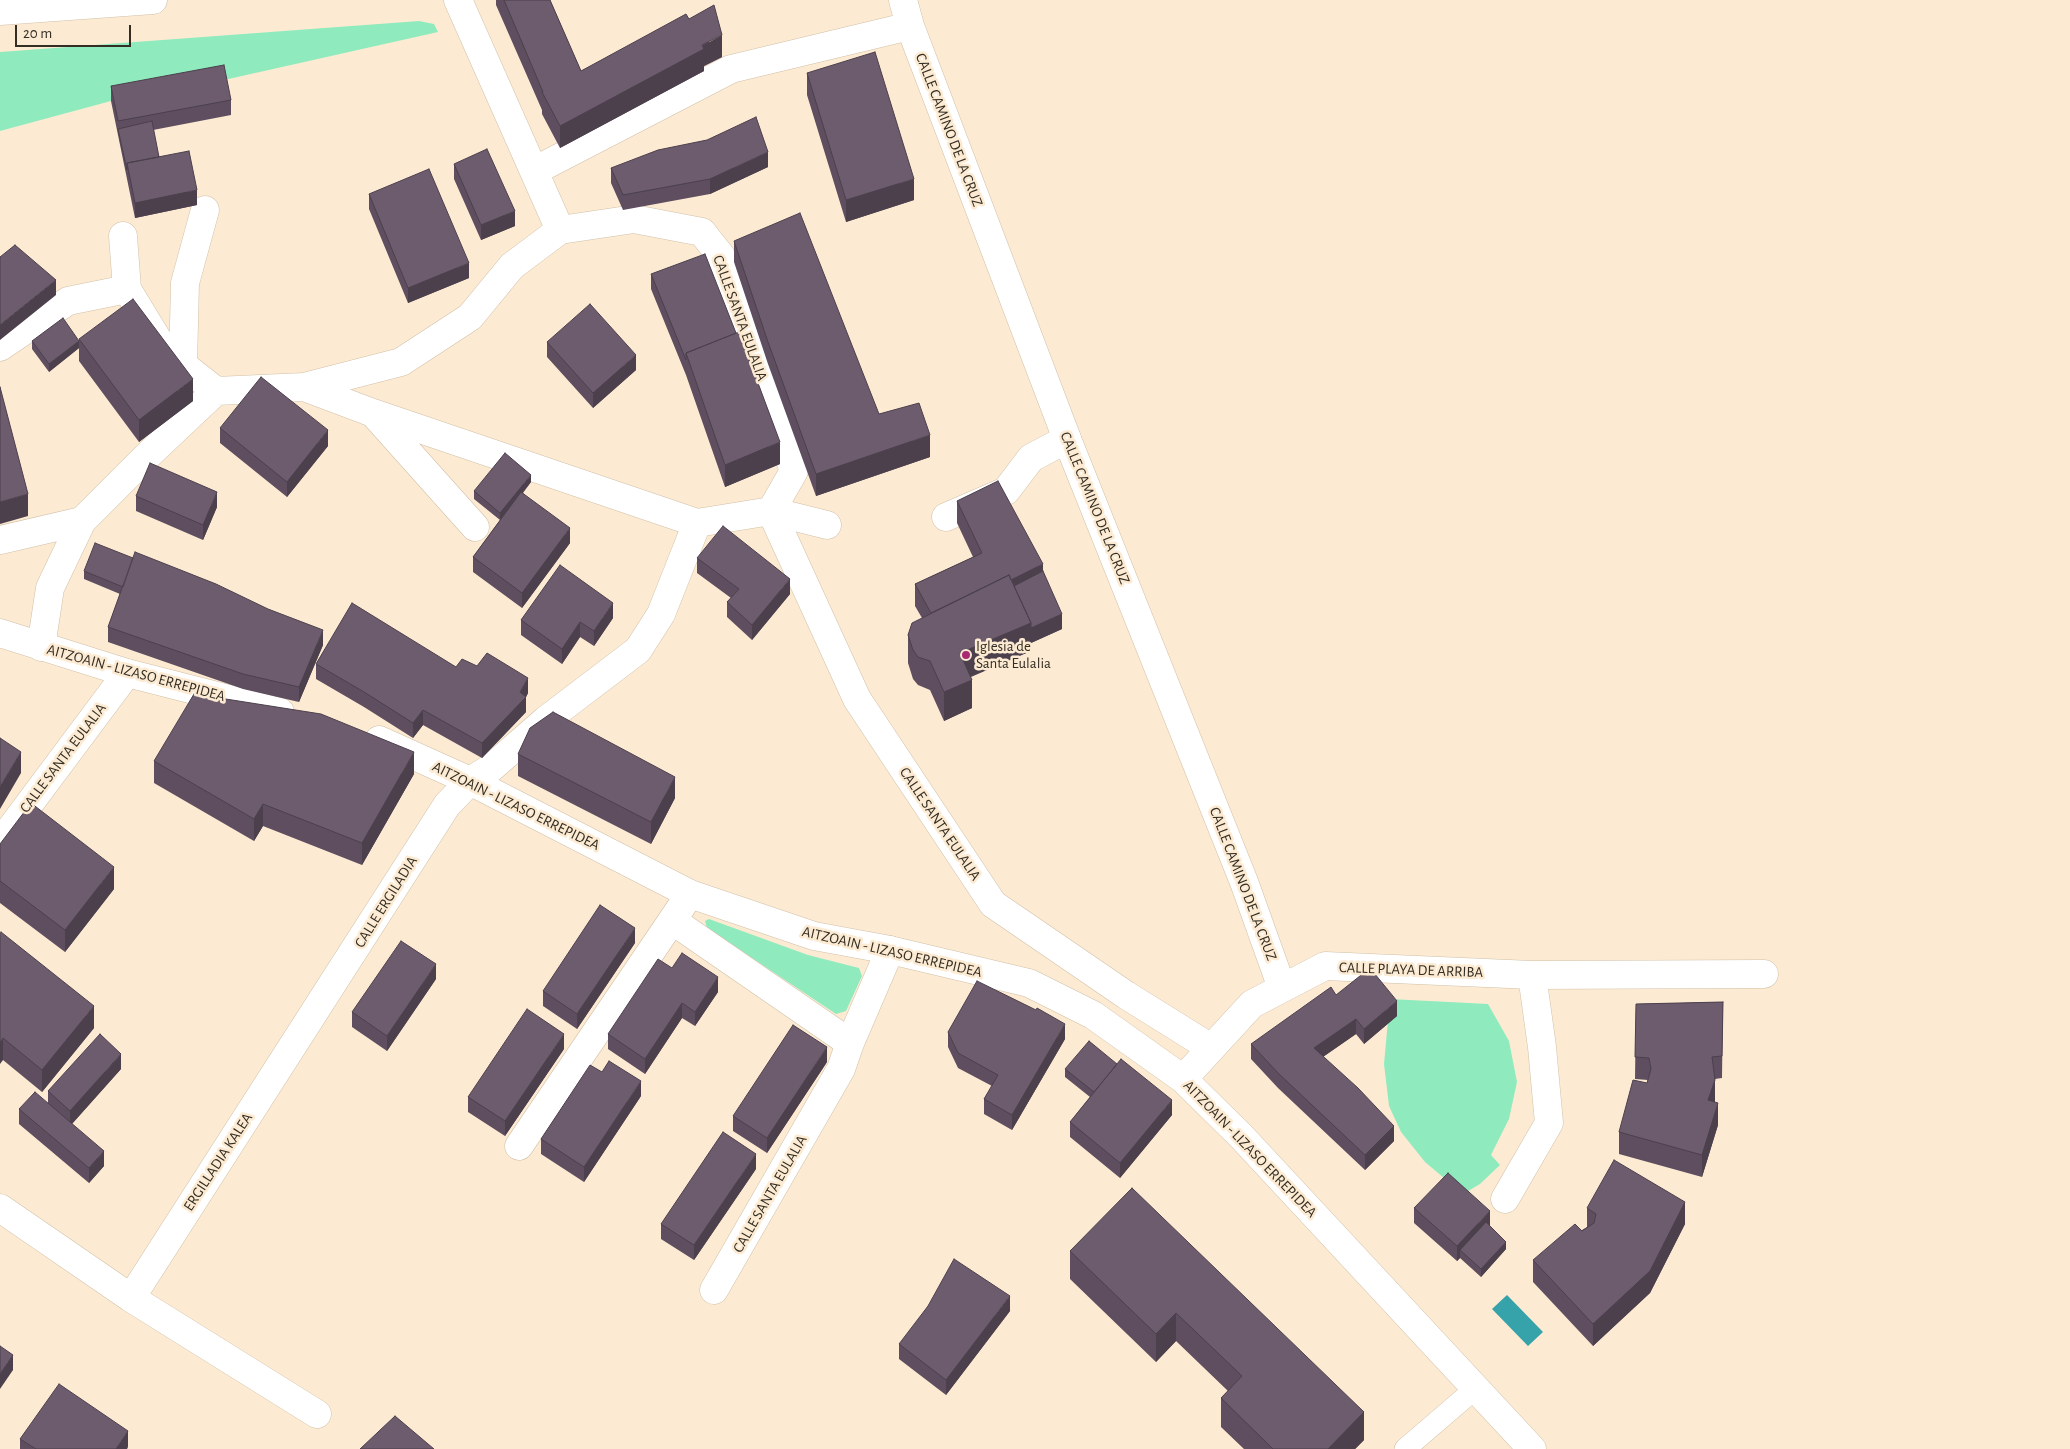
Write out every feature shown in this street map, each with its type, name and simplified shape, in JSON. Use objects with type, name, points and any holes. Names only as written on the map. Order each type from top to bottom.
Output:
[{"type":"street","points":[[0,11],[153,0]]},
{"type":"street","points":[[458,0],[560,230]]},
{"type":"street","name":"CALLE CAMINO DE LA CRUZ","points":[[903,0],[910,26],[1067,439],[1244,882],[1282,988]]},
{"type":"street","points":[[534,171],[731,69],[910,26]]},
{"type":"street","points":[[183,365],[185,283],[205,210]]},
{"type":"street","name":"CALLE SANTA EULALIA","points":[[216,391],[304,387],[400,362],[470,316],[512,266],[560,230],[634,219],[702,232],[721,256],[748,342],[794,471],[771,510]]},
{"type":"street","points":[[41,647],[50,588],[82,521],[216,391],[183,365],[158,340],[127,289],[123,236]]},
{"type":"street","points":[[0,347],[68,301],[127,289]]},
{"type":"street","name":"CALLE SANTA EULALIA","points":[[304,387],[374,413],[697,523],[771,510],[827,525]]},
{"type":"street","name":"CALLE SANTA EULALIA","points":[[374,413],[475,527]]},
{"type":"street","points":[[946,517],[1006,491],[1031,458],[1067,439]]},
{"type":"street","name":"CALLE SANTA EULALIA","points":[[771,510],[857,699],[993,904],[1126,995],[1211,1048]]},
{"type":"street","points":[[0,540],[82,521]]},
{"type":"street","points":[[470,781],[492,768],[546,720],[638,650],[660,614],[697,523]]},
{"type":"street","name":"AITZOAIN - LIZASO ERREPIDEA","points":[[0,633],[127,673],[305,719]]},
{"type":"street","name":"CALLE SANTA EULALIA","points":[[0,843],[127,673]]},
{"type":"street","name":"AITZOAIN - LIZASO ERREPIDEA","points":[[352,731],[370,736],[470,781],[690,894],[814,936],[890,950],[1029,983],[1092,1015],[1183,1079],[1242,1136],[1532,1449]]},
{"type":"street","name":"CALLE ERGILADIA","points":[[306,1027],[446,805],[470,781]]},
{"type":"street","points":[[519,1146],[690,894]]},
{"type":"street","points":[[673,921],[850,1043]]},
{"type":"street","name":"CALLE SANTA EULALIA","points":[[714,1290],[841,1070],[850,1043],[890,950]]},
{"type":"street","name":"CALLE PLAYA DE ARRIBA","points":[[1183,1079],[1252,1004],[1325,966],[1532,975],[1764,974]]},
{"type":"street","points":[[1505,1199],[1549,1123],[1542,1047],[1532,975]]},
{"type":"street","name":"ERGILLADIA KALEA","points":[[130,1298],[306,1027]]},
{"type":"street","points":[[0,1208],[130,1298],[317,1414]]},
{"type":"lane","points":[[1405,1449],[1476,1388]]},
{"type":"green space","points":[[419,21],[434,24],[438,32],[224,80],[111,101],[0,131],[0,52]]},
{"type":"green space","points":[[709,919],[808,955],[859,968],[862,976],[846,1011],[836,1014],[707,928],[705,921]]},
{"type":"green space","points":[[1390,999],[1488,1004],[1509,1041],[1517,1082],[1509,1119],[1491,1155],[1500,1165],[1480,1184],[1463,1194],[1425,1162],[1401,1132],[1389,1106],[1384,1064]]},
{"type":"water","points":[[1507,1295],[1543,1332],[1528,1346],[1492,1309]]},
{"type":"building","points":[[504,0],[550,0],[581,71],[686,14],[689,19],[714,5],[722,35],[702,45],[704,49],[560,126],[542,92]]},
{"type":"building","points":[[875,52],[914,179],[846,200],[807,73]]},
{"type":"building","points":[[224,65],[231,100],[118,121],[111,86]]},
{"type":"building","points":[[756,117],[768,152],[710,179],[623,195],[611,168],[658,150],[707,140]]},
{"type":"building","points":[[152,121],[159,157],[127,163],[127,170],[118,129]]},
{"type":"building","points":[[487,149],[515,211],[481,225],[454,164]]},
{"type":"building","points":[[189,151],[197,190],[135,203],[127,163]]},
{"type":"building","points":[[429,169],[469,263],[408,288],[369,194]]},
{"type":"building","points":[[800,213],[879,414],[919,403],[930,435],[816,474],[734,241]]},
{"type":"building","points":[[15,245],[56,280],[0,325],[0,257]]},
{"type":"building","points":[[705,254],[736,333],[686,353],[686,360],[651,274]]},
{"type":"building","points":[[133,299],[193,379],[139,420],[79,339]]},
{"type":"building","points":[[590,304],[636,355],[593,393],[547,342]]},
{"type":"building","points":[[63,318],[79,341],[49,364],[32,341]]},
{"type":"building","points":[[739,332],[780,442],[725,465],[686,353]]},
{"type":"building","points":[[261,377],[328,430],[287,482],[220,428]]},
{"type":"building","points":[[0,387],[28,494],[0,502]]},
{"type":"building","points":[[505,453],[531,475],[500,513],[474,491]]},
{"type":"building","points":[[150,463],[217,492],[203,525],[136,496]]},
{"type":"building","points":[[998,481],[1043,564],[1011,580],[1009,575],[931,613],[915,584],[982,553],[957,501]]},
{"type":"building","points":[[521,492],[570,528],[522,593],[473,557]]},
{"type":"building","points":[[723,526],[790,579],[752,625],[727,602],[739,589],[697,558]]},
{"type":"building","points":[[95,543],[133,558],[123,587],[84,571]]},
{"type":"building","points":[[135,552],[216,584],[268,609],[323,630],[299,687],[243,674],[108,627]]},
{"type":"building","points":[[560,565],[613,603],[594,631],[580,622],[562,649],[521,620]]},
{"type":"building","points":[[1043,571],[1062,614],[1031,628],[1031,623],[1014,586]]},
{"type":"building","points":[[1009,575],[1031,623],[960,653],[972,680],[944,692],[930,661],[918,657],[913,650],[908,635],[912,623]]},
{"type":"building","points":[[352,603],[456,667],[462,659],[477,666],[487,653],[528,678],[520,692],[526,697],[482,743],[423,710],[413,723],[316,664]]},
{"type":"building","points":[[194,694],[321,714],[414,752],[362,843],[263,804],[254,819],[154,761]]},
{"type":"building","points":[[553,712],[675,777],[651,822],[518,754],[530,728]]},
{"type":"building","points":[[0,738],[21,752],[0,787]]},
{"type":"building","points":[[31,803],[114,867],[65,930],[0,881],[0,844]]},
{"type":"building","points":[[600,905],[635,928],[577,1014],[543,991]]},
{"type":"building","points":[[1,932],[94,1006],[42,1070],[3,1038],[0,1042]]},
{"type":"building","points":[[401,941],[436,964],[387,1036],[352,1012]]},
{"type":"building","points":[[682,953],[718,977],[695,1012],[682,1003],[645,1059],[608,1034],[658,959],[672,968]]},
{"type":"building","points":[[1370,968],[1397,1001],[1364,1029],[1356,1019],[1314,1048],[1358,1088],[1394,1126],[1365,1155],[1278,1073],[1251,1044],[1331,987],[1336,995]]},
{"type":"building","points":[[977,981],[1036,1010],[1037,1008],[1065,1024],[1012,1115],[984,1099],[998,1075],[958,1053],[948,1032]]},
{"type":"building","points":[[1723,1002],[1722,1056],[1712,1057],[1715,1080],[1708,1100],[1718,1103],[1702,1155],[1619,1132],[1633,1080],[1647,1083],[1651,1069],[1649,1058],[1635,1057],[1636,1004]]},
{"type":"building","points":[[527,1009],[564,1034],[505,1121],[468,1097]]},
{"type":"building","points":[[793,1025],[827,1047],[767,1138],[733,1116]]},
{"type":"building","points":[[100,1034],[121,1054],[70,1111],[48,1091]]},
{"type":"building","points":[[1089,1041],[1117,1064],[1094,1092],[1065,1069]]},
{"type":"building","points":[[1121,1059],[1172,1100],[1120,1163],[1070,1122]]},
{"type":"building","points":[[609,1061],[641,1081],[584,1167],[541,1139],[590,1065],[602,1072]]},
{"type":"building","points":[[35,1092],[104,1151],[89,1168],[19,1109]]},
{"type":"building","points":[[723,1132],[756,1154],[694,1245],[661,1224]]},
{"type":"building","points":[[1614,1160],[1685,1202],[1650,1271],[1593,1324],[1533,1260],[1575,1224],[1582,1231],[1594,1223],[1596,1214],[1587,1208]]},
{"type":"building","points":[[1448,1173],[1490,1211],[1457,1246],[1414,1208]]},
{"type":"building","points":[[1132,1188],[1364,1412],[1328,1449],[1273,1449],[1221,1398],[1242,1376],[1176,1313],[1156,1334],[1070,1251]]},
{"type":"building","points":[[1486,1222],[1506,1242],[1481,1269],[1460,1250]]},
{"type":"building","points":[[954,1259],[1010,1296],[946,1380],[899,1344],[928,1306]]},
{"type":"building","points":[[0,1346],[13,1355],[0,1374]]},
{"type":"building","points":[[59,1384],[128,1431],[116,1449],[36,1449],[20,1439]]},
{"type":"building","points":[[395,1416],[434,1449],[360,1449]]},
{"type":"place","name":"Iglesia de Santa Eulalia","points":[[966,655]]}]
